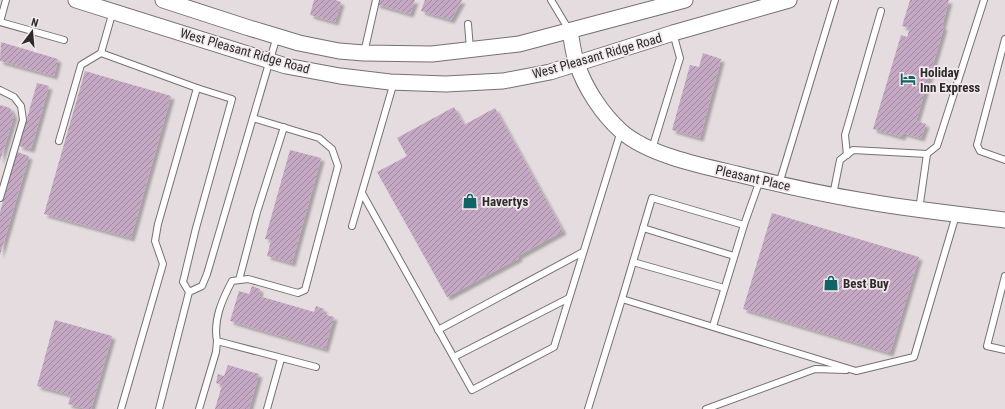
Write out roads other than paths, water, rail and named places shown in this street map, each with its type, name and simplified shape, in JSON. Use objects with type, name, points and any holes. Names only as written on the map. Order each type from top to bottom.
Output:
[{"type":"street","name":"West Pleasant Ridge Road","points":[[76,0],[286,66],[340,76],[394,82],[446,84],[503,81],[550,72],[673,33],[790,0]]},
{"type":"street","name":"West Pleasant Ridge Road","points":[[163,0],[299,43],[339,51],[432,54],[518,44],[685,0]]},
{"type":"street","name":"Pleasant Place","points":[[570,31],[576,64],[589,92],[606,115],[621,131],[635,142],[652,150],[699,165],[779,185],[919,210],[1004,218]]},
{"type":"lane","points":[[6,0],[0,22],[64,40]]},
{"type":"lane","points":[[364,53],[376,0]]},
{"type":"lane","points":[[551,0],[570,31]]},
{"type":"lane","points":[[779,185],[835,0]]},
{"type":"lane","points":[[832,195],[840,160],[852,150],[927,154],[937,146],[984,0]]},
{"type":"lane","points":[[847,154],[845,134],[881,11]]},
{"type":"lane","points":[[59,141],[82,65],[101,53],[113,12]]},
{"type":"lane","points":[[468,24],[470,50]]},
{"type":"lane","points":[[652,150],[680,58],[673,33]]},
{"type":"lane","points":[[189,292],[202,286],[207,274],[276,36]]},
{"type":"lane","points":[[1005,39],[977,145],[980,151],[1005,160]]},
{"type":"lane","points":[[101,53],[197,88],[232,99],[196,228],[183,282],[189,292],[159,409]]},
{"type":"lane","points":[[352,226],[394,82]]},
{"type":"lane","points":[[121,409],[163,264],[155,241],[158,224],[197,88]]},
{"type":"lane","points":[[0,90],[14,97],[21,106],[23,120],[0,198]]},
{"type":"lane","points":[[199,409],[216,352],[216,333],[221,302],[232,281],[248,279],[298,293],[305,290],[338,166],[332,149],[319,138],[253,118]]},
{"type":"lane","points":[[239,280],[257,212],[284,127]]},
{"type":"lane","points":[[362,193],[472,390],[554,347],[621,131]]},
{"type":"lane","points":[[919,210],[927,154]]},
{"type":"lane","points":[[713,326],[734,256],[760,180]]},
{"type":"lane","points":[[588,409],[652,198],[744,225]]},
{"type":"lane","points":[[706,409],[815,369],[856,371],[914,356],[956,214]]},
{"type":"lane","points":[[643,228],[734,256]]},
{"type":"lane","points":[[438,330],[583,252]]},
{"type":"lane","points":[[633,262],[724,288]]},
{"type":"lane","points":[[1005,276],[987,346],[1005,350]]},
{"type":"lane","points":[[454,358],[569,298]]},
{"type":"lane","points":[[622,299],[856,371]]},
{"type":"lane","points":[[217,341],[316,368]]},
{"type":"lane","points":[[267,409],[281,359]]},
{"type":"place","name":"Holiday Inn Express","points":[[908,79]]},
{"type":"place","name":"Havertys","points":[[470,201]]},
{"type":"place","name":"Best Buy","points":[[831,283]]}]
